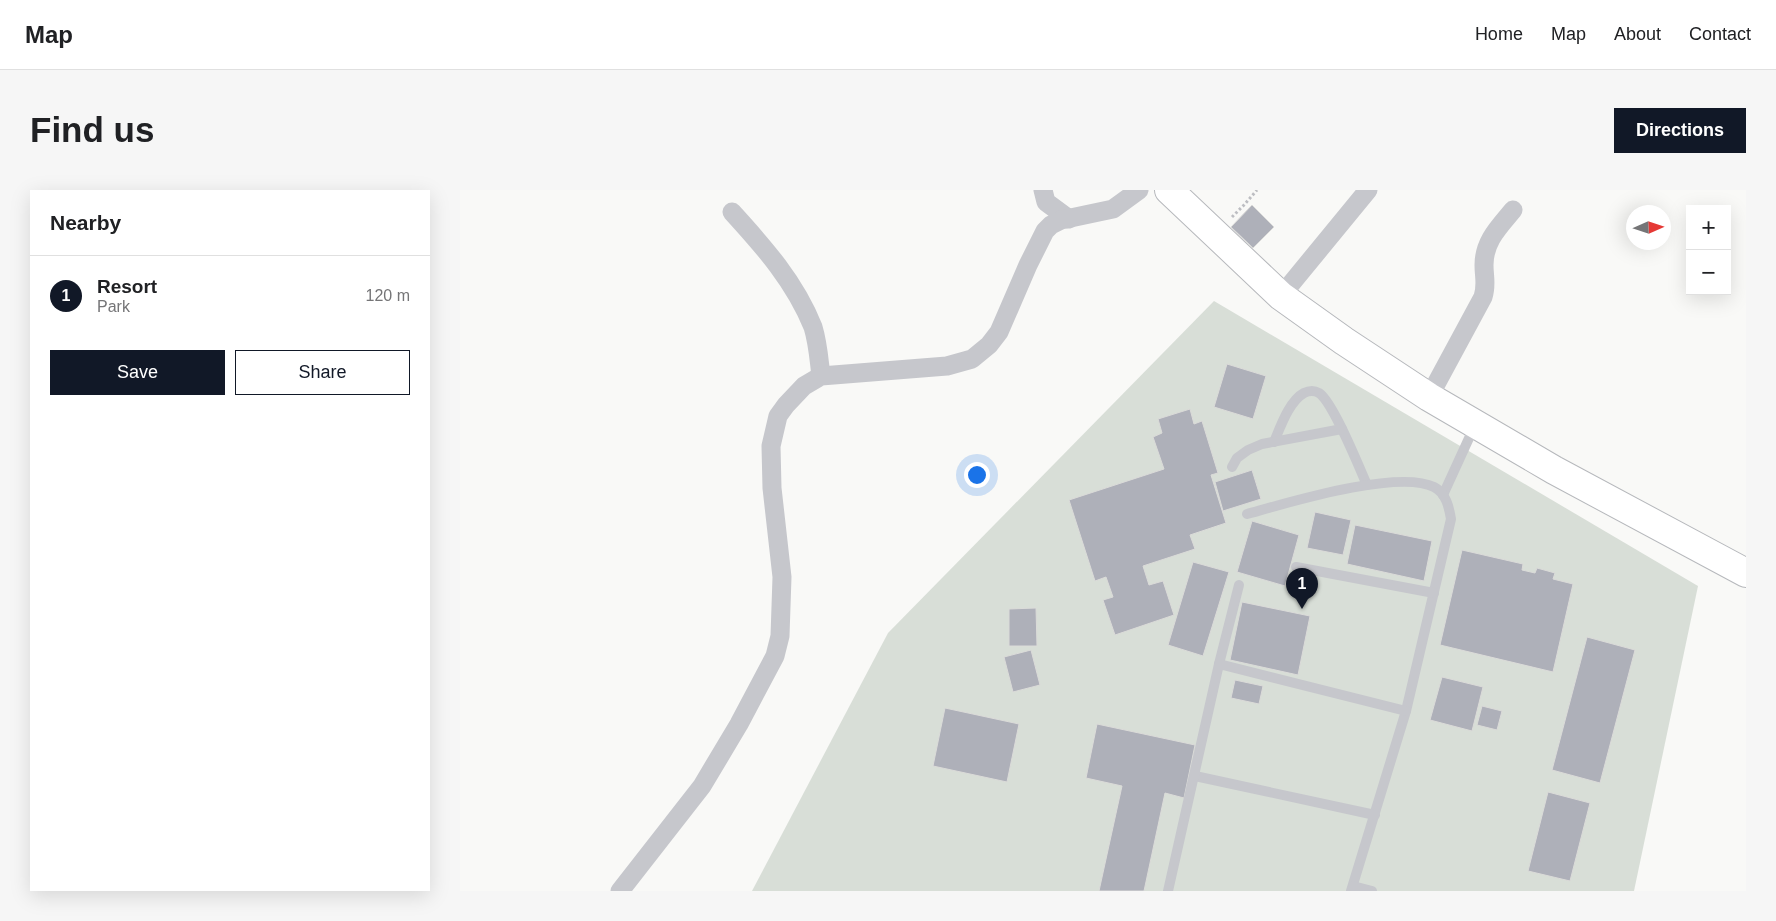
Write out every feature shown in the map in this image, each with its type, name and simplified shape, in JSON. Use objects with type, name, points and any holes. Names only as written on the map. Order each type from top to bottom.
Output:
[{"type":"highway","points":[[1169,190],[1281,296],[1344,341],[1429,397],[1554,470],[1746,573]]},
{"type":"street","points":[[1043,190],[1046,202],[1069,219]]},
{"type":"street","points":[[620,891],[698,791],[739,724],[776,656],[780,636],[782,578],[772,488],[771,446],[778,416],[786,404],[804,386],[821,376],[947,366],[972,359],[989,345],[999,332],[1046,231],[1056,222],[1113,209],[1139,190]]},
{"type":"street","points":[[1281,296],[1368,190]]},
{"type":"street","points":[[1429,397],[1483,297],[1486,287],[1484,269],[1485,250],[1495,232],[1513,210]]},
{"type":"street","points":[[732,212],[774,260],[800,300],[813,328],[821,376]]},
{"type":"lane","points":[[1274,442],[1282,422],[1299,396],[1309,391],[1320,393],[1342,429],[1367,485]]},
{"type":"lane","points":[[1443,494],[1476,424]]},
{"type":"lane","points":[[1232,467],[1237,458],[1248,450],[1274,442],[1342,429]]},
{"type":"lane","points":[[1247,514],[1367,485],[1409,481],[1435,487],[1443,494],[1449,506],[1451,519],[1406,711],[1352,888],[1372,891]]},
{"type":"lane","points":[[1296,567],[1434,593]]},
{"type":"lane","points":[[1168,891],[1239,585]]},
{"type":"lane","points":[[1220,664],[1406,711]]},
{"type":"lane","points":[[1195,776],[1375,816]]},
{"type":"path","points":[[1215,234],[1257,190]]},
{"type":"shaded area","points":[[1214,301],[1698,586],[1634,891],[752,891],[888,633]]},
{"type":"building","points":[[1252,205],[1274,227],[1253,248],[1231,227]]},
{"type":"building","points":[[1227,364],[1266,376],[1253,419],[1214,407]]},
{"type":"building","points":[[1190,409],[1194,424],[1202,421],[1218,473],[1211,475],[1226,523],[1190,535],[1195,549],[1143,566],[1149,585],[1163,581],[1174,615],[1115,635],[1103,600],[1113,597],[1106,577],[1095,581],[1069,500],[1164,469],[1153,437],[1162,433],[1158,419]]},
{"type":"building","points":[[1252,470],[1261,499],[1223,511],[1215,482]]},
{"type":"building","points":[[1315,512],[1351,520],[1343,555],[1307,548]]},
{"type":"building","points":[[1252,521],[1299,535],[1285,586],[1237,572]]},
{"type":"building","points":[[1355,525],[1432,541],[1424,581],[1347,564]]},
{"type":"building","points":[[1462,550],[1523,564],[1522,570],[1535,573],[1537,568],[1555,573],[1553,579],[1573,584],[1553,672],[1440,645]]},
{"type":"building","points":[[1193,562],[1229,572],[1203,656],[1168,645]]},
{"type":"building","points":[[1242,602],[1310,616],[1298,675],[1230,660]]},
{"type":"building","points":[[1036,608],[1037,646],[1009,646],[1009,609]]},
{"type":"building","points":[[1587,637],[1635,650],[1600,783],[1552,770]]},
{"type":"building","points":[[1031,650],[1040,685],[1013,692],[1004,657]]},
{"type":"building","points":[[1442,677],[1483,687],[1472,731],[1430,720]]},
{"type":"building","points":[[1235,680],[1263,686],[1259,704],[1231,698]]},
{"type":"building","points":[[1482,706],[1502,711],[1497,730],[1477,725]]},
{"type":"building","points":[[945,708],[1019,724],[1007,782],[933,766]]},
{"type":"building","points":[[1097,724],[1195,745],[1184,798],[1165,793],[1144,891],[1099,891],[1122,786],[1086,778]]},
{"type":"building","points":[[1548,792],[1590,803],[1570,881],[1528,871]]},
{"type":"place","name":"Resort","points":[[1302,609]]}]
